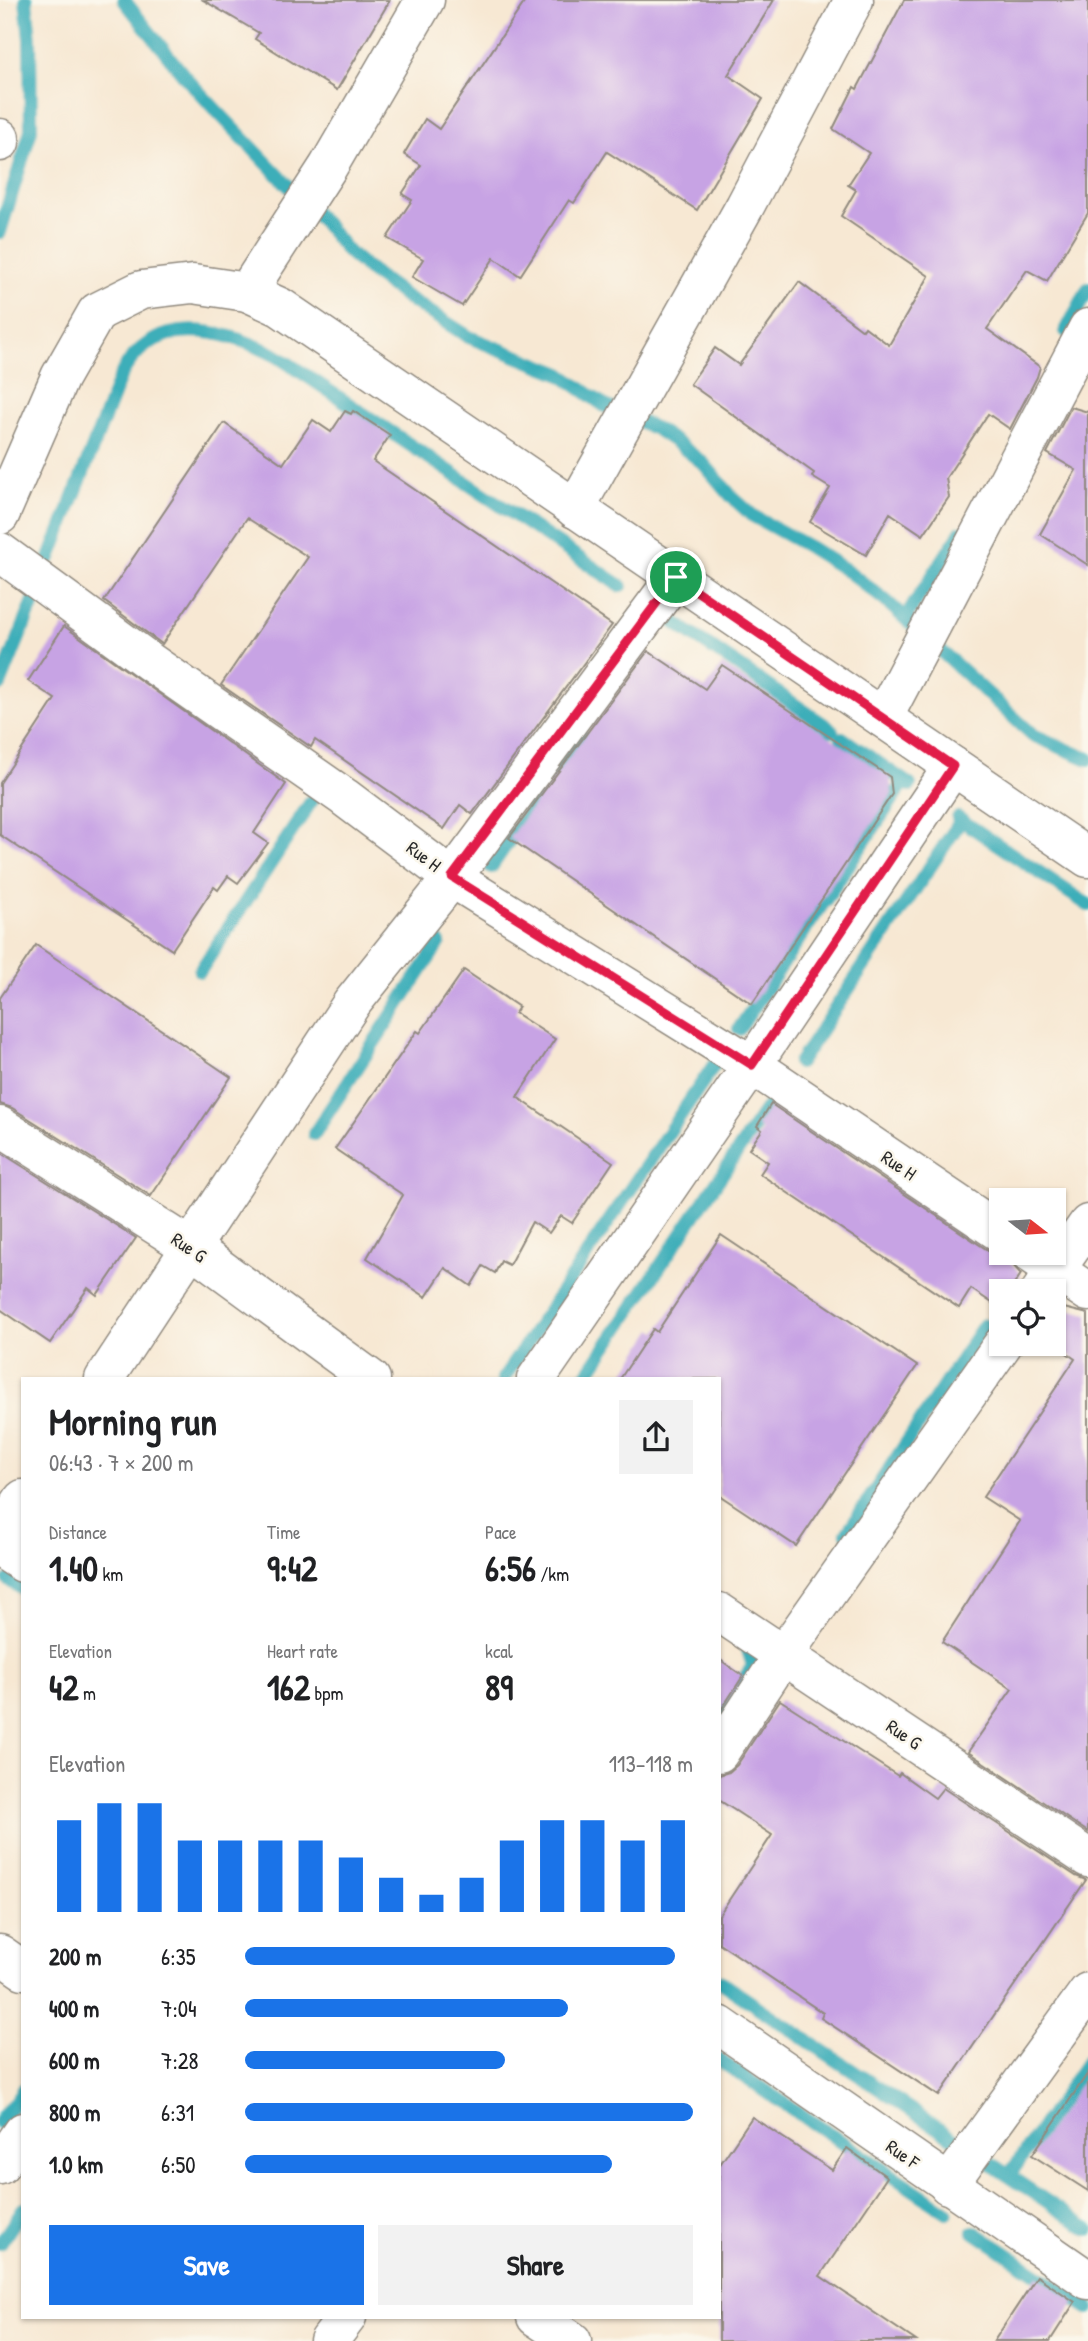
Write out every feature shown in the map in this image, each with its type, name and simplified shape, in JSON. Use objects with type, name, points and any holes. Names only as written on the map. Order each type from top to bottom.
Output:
[{"type":"street","points":[[247,292],[328,167],[425,0]]},
{"type":"street","points":[[575,509],[738,218],[854,0]]},
{"type":"street","points":[[0,515],[60,377],[97,312],[141,290],[193,284],[247,292],[280,307],[1088,858]]},
{"type":"street","points":[[883,718],[1088,328]]},
{"type":"street","name":"Rue H","points":[[0,552],[452,877],[752,1065],[989,1225]]},
{"type":"street","points":[[105,1377],[352,1003],[452,877],[676,577]]},
{"type":"street","points":[[537,1377],[953,766]]},
{"type":"street","name":"Rue G","points":[[0,1126],[192,1248],[368,1377]]},
{"type":"street","points":[[1088,1224],[1042,1271],[1088,1292]]},
{"type":"street","points":[[721,1750],[784,1654],[995,1356]]},
{"type":"street","points":[[0,1533],[21,1502]]},
{"type":"street","points":[[0,1548],[21,1562]]},
{"type":"street","name":"Rue G","points":[[721,1613],[1088,1858]]},
{"type":"street","points":[[0,1954],[21,1968]]},
{"type":"street","points":[[948,2185],[1088,1992]]},
{"type":"street","name":"Rue F","points":[[721,2026],[1088,2280]]},
{"type":"street","points":[[0,2165],[21,2135]]},
{"type":"street","points":[[329,2341],[346,2319]]},
{"type":"street","points":[[539,2319],[572,2341]]},
{"type":"building","points":[[203,0],[390,0],[337,90],[255,39],[259,33]]},
{"type":"building","points":[[526,0],[774,0],[728,75],[763,99],[697,210],[607,152],[574,203],[569,200],[520,276],[494,258],[462,306],[412,277],[423,259],[387,238],[412,200],[402,194],[421,165],[404,154],[425,119],[439,129]]},
{"type":"building","points":[[904,0],[1088,0],[1088,213],[1047,281],[1027,270],[987,329],[1040,367],[1010,429],[988,414],[946,478],[949,497],[923,535],[890,513],[866,555],[810,522],[830,488],[812,477],[814,473],[690,384],[715,348],[739,365],[799,282],[863,330],[865,327],[889,345],[929,276],[841,216],[856,190],[848,185],[869,153],[833,129]]},
{"type":"building","points":[[1071,407],[1088,412],[1088,565],[1040,534],[1076,470],[1047,453]]},
{"type":"building","points":[[345,411],[351,414],[353,411],[390,435],[373,461],[612,625],[472,814],[460,805],[444,829],[315,740],[311,747],[221,685],[308,557],[247,518],[162,644],[104,601],[224,423],[283,464],[313,420],[331,432]]},
{"type":"building","points":[[64,626],[286,784],[254,833],[268,843],[238,883],[228,876],[218,890],[214,887],[172,950],[0,835],[0,783],[55,699],[28,681]]},
{"type":"building","points":[[648,651],[705,689],[722,665],[890,777],[892,794],[752,1004],[509,838]]},
{"type":"building","points":[[36,945],[231,1077],[151,1196],[12,1108],[0,1104],[0,998]]},
{"type":"building","points":[[464,970],[519,1007],[515,1013],[555,1039],[517,1097],[613,1162],[572,1223],[561,1216],[549,1233],[532,1222],[509,1265],[501,1261],[495,1273],[483,1266],[471,1286],[445,1268],[426,1297],[367,1258],[403,1195],[335,1149],[417,1031],[420,1033]]},
{"type":"building","points":[[771,1104],[989,1251],[989,1265],[1013,1265],[1021,1274],[1018,1279],[989,1279],[989,1301],[971,1289],[959,1308],[760,1174],[768,1162],[749,1149],[762,1130],[757,1126]]},
{"type":"building","points":[[0,1152],[136,1238],[97,1295],[88,1288],[50,1343],[0,1309]]},
{"type":"building","points":[[721,1235],[917,1366],[796,1546],[721,1496],[721,1377],[621,1377],[653,1329],[657,1332]]},
{"type":"building","points":[[1066,1308],[1088,1314],[1088,1832],[968,1752],[1012,1689],[942,1642],[1020,1521],[983,1497],[1075,1359],[1066,1353]]},
{"type":"building","points":[[721,1660],[743,1676],[721,1710]]},
{"type":"building","points":[[780,1700],[898,1776],[900,1773],[935,1798],[943,1788],[1086,1880],[939,2096],[821,2018],[823,2013],[721,1944],[721,1912],[772,1835],[721,1801],[721,1774],[737,1765]]},
{"type":"building","points":[[1088,2073],[1088,2191],[1032,2155]]},
{"type":"building","points":[[752,2117],[832,2170],[847,2148],[887,2177],[820,2276],[916,2341],[719,2341],[721,2163]]},
{"type":"building","points":[[1037,2276],[1075,2302],[1050,2341],[994,2341]]},
{"type":"waterway","points":[[0,232],[31,130],[30,39],[26,0]]},
{"type":"waterway","points":[[124,0],[186,78],[326,225],[348,252],[373,273],[469,337],[559,373],[605,406],[656,429],[677,443],[703,463],[732,497],[753,516],[849,572],[886,601],[1033,735],[1088,759]]},
{"type":"waterway","points":[[1066,331],[1088,289]]},
{"type":"waterway","points":[[50,558],[120,377],[134,356],[151,342],[170,334],[191,331],[234,338],[277,356],[621,586]]},
{"type":"waterway","points":[[909,612],[961,532]]},
{"type":"waterway","points":[[0,685],[39,588]]},
{"type":"waterway","points":[[668,618],[832,730]]},
{"type":"waterway","points":[[491,867],[581,735]]},
{"type":"waterway","points":[[842,738],[910,785]]},
{"type":"waterway","points":[[739,1029],[904,782]]},
{"type":"waterway","points":[[200,971],[322,785]]},
{"type":"waterway","points":[[958,818],[1088,905]]},
{"type":"waterway","points":[[799,1063],[960,822]]},
{"type":"waterway","points":[[314,1134],[439,943]]},
{"type":"waterway","points":[[504,1377],[720,1056]]},
{"type":"waterway","points":[[585,1377],[781,1087]]},
{"type":"waterway","points":[[847,1533],[984,1325]]},
{"type":"waterway","points":[[9,1580],[21,1588]]},
{"type":"waterway","points":[[721,1712],[753,1666],[746,1643],[742,1640]]},
{"type":"waterway","points":[[721,1982],[1088,2229]]},
{"type":"waterway","points":[[721,2061],[947,2212]]},
{"type":"waterway","points":[[1010,2174],[1088,2061]]},
{"type":"waterway","points":[[0,2123],[21,2093]]},
{"type":"waterway","points":[[0,2244],[21,2212]]},
{"type":"waterway","points":[[974,2232],[1088,2308]]},
{"type":"route","points":[[676,577],[953,766],[752,1065],[452,877],[676,577]]}]
